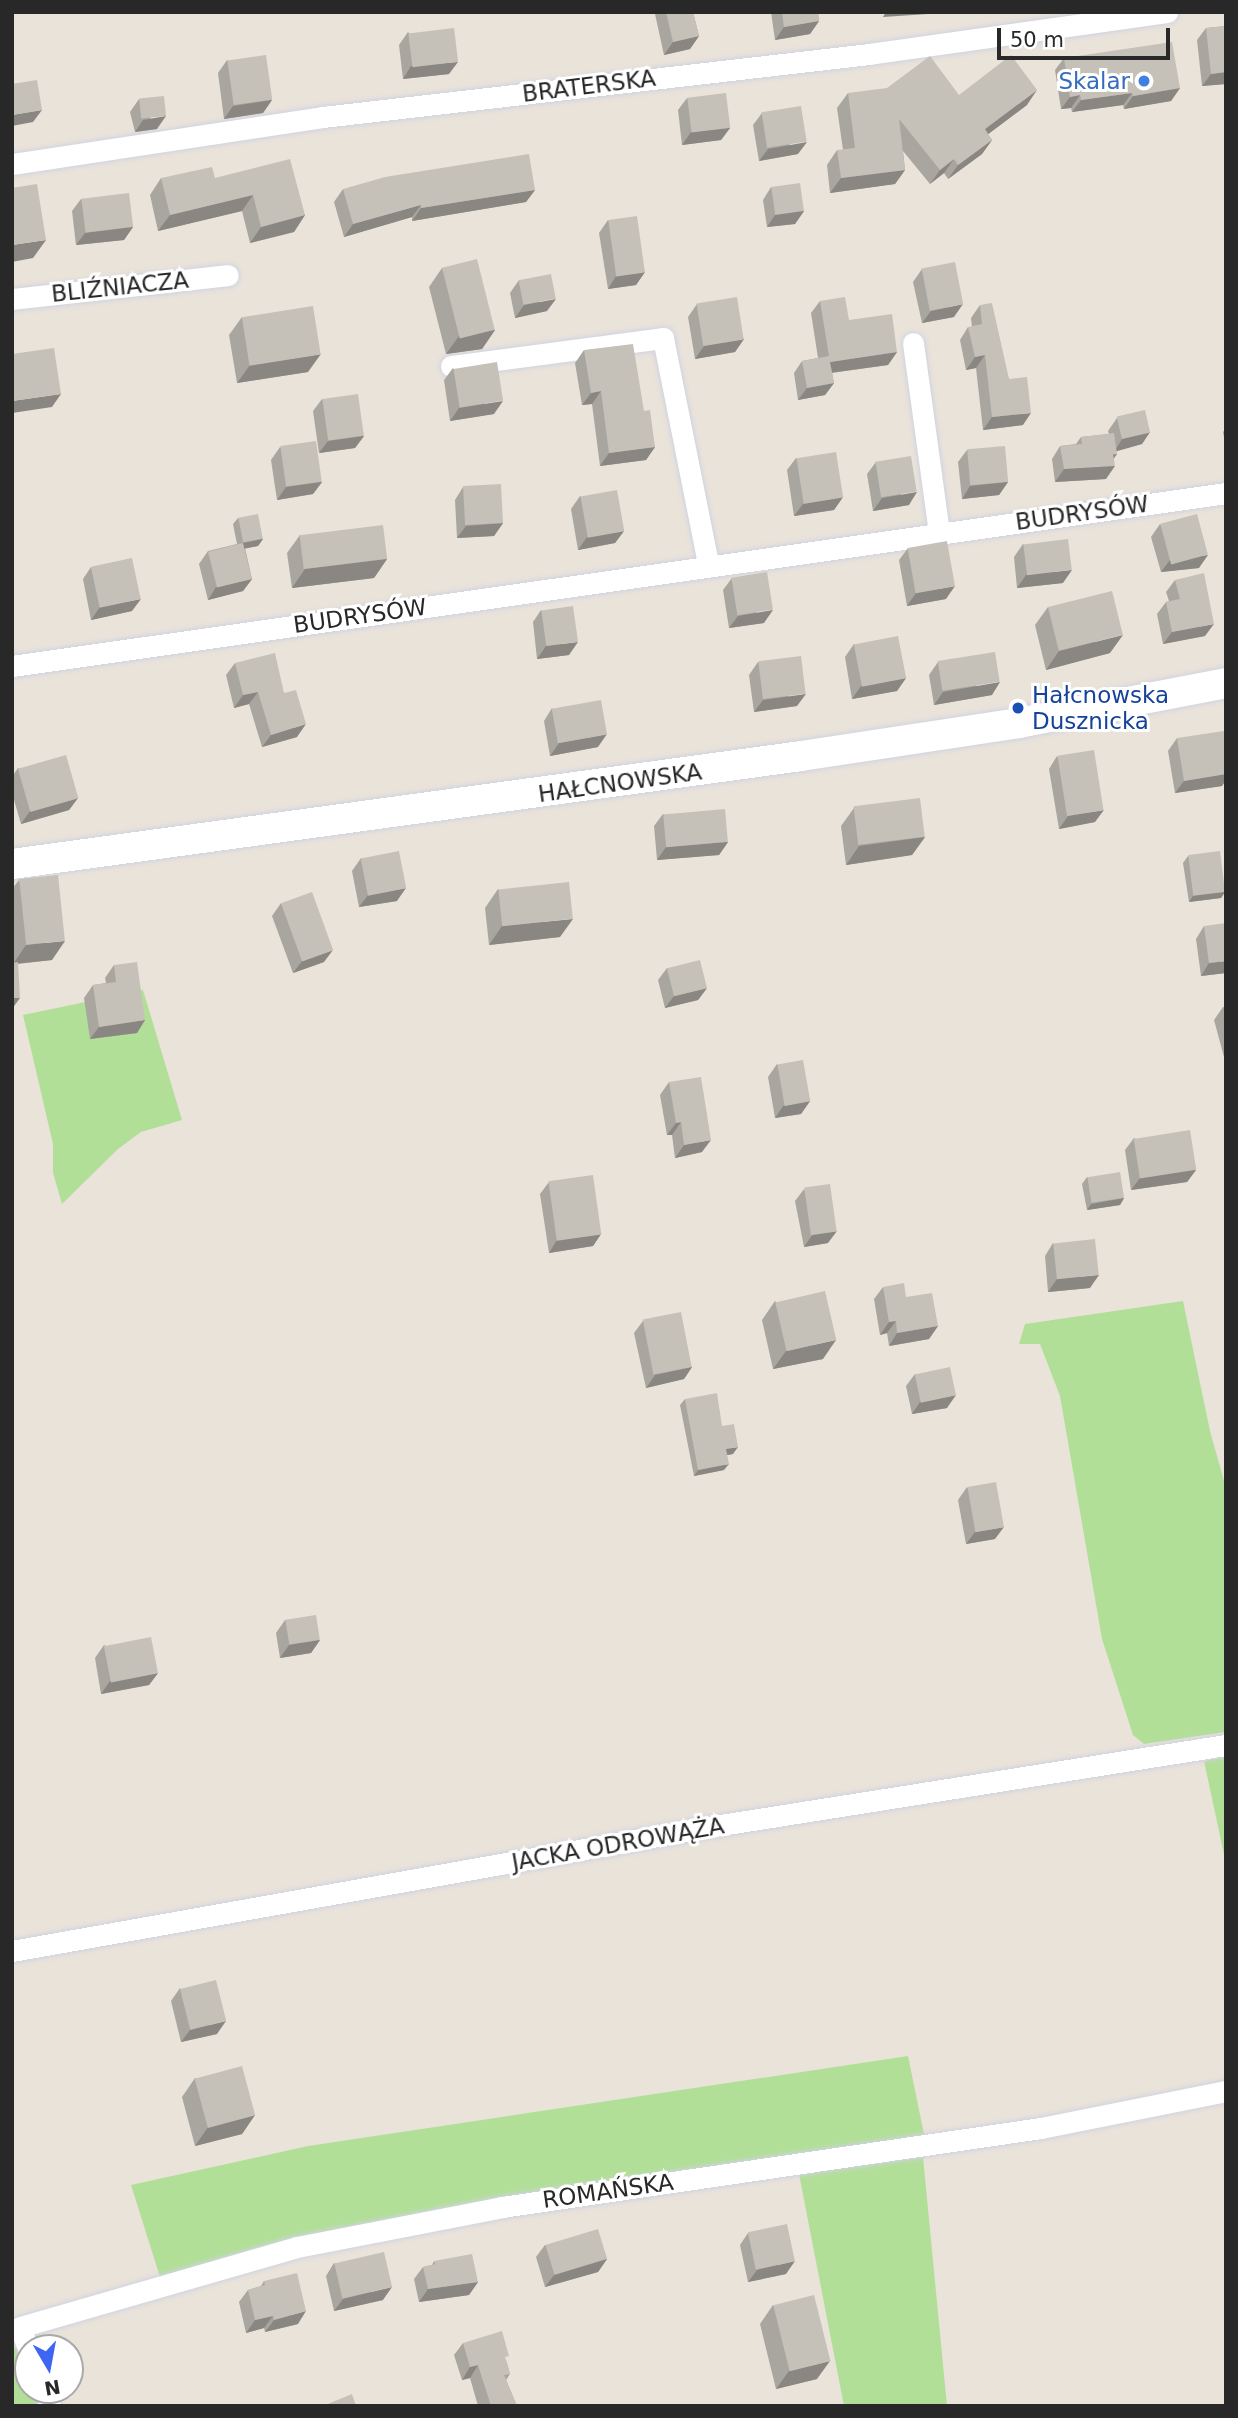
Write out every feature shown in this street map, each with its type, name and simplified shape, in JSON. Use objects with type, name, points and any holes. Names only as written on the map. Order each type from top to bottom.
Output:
[{"type":"street","name":"BRATERSKA","points":[[12,164],[323,117],[869,54],[1167,12]]},
{"type":"street","name":"BLIŹNIACZA","points":[[12,299],[228,275]]},
{"type":"street","points":[[451,366],[663,338],[708,564]]},
{"type":"street","points":[[912,343],[939,533]]},
{"type":"street","name":"BUDRYSÓW","points":[[12,666],[708,564],[1226,493]]},
{"type":"street","name":"HAŁCNOWSKA","points":[[12,864],[527,796],[827,752],[1019,723],[1226,683]]},
{"type":"street","name":"JACKA ODROWĄŻA","points":[[12,1951],[708,1827],[1226,1745]]},
{"type":"street","name":"ROMAŃSKA","points":[[23,2334],[20,2327],[298,2247],[502,2207],[1041,2127],[1226,2091]]},
{"type":"green space","points":[[143,990],[182,1120],[141,1132],[118,1149],[62,1204],[53,1173],[53,1144],[23,1015]]},
{"type":"green space","points":[[1183,1301],[1210,1431],[1226,1488],[1226,1732],[1144,1744],[1133,1735],[1102,1639],[1060,1396],[1040,1344],[1019,1344],[1025,1324]]},
{"type":"green space","points":[[1226,1756],[1226,1864],[1204,1761]]},
{"type":"green space","points":[[908,2056],[925,2139],[160,2277],[131,2185],[308,2146]]},
{"type":"green space","points":[[923,2157],[947,2406],[844,2406],[799,2174]]},
{"type":"green space","points":[[12,2346],[14,2404],[43,2406],[12,2406]]},
{"type":"building","points":[[666,12],[693,12],[699,36],[673,42]]},
{"type":"building","points":[[782,12],[818,12],[819,21],[784,27]]},
{"type":"building","points":[[1226,26],[1226,72],[1211,74],[1206,28]]},
{"type":"building","points":[[454,28],[458,62],[412,67],[408,34]]},
{"type":"building","points":[[1172,42],[1180,88],[1133,96],[1132,93],[1081,100],[1080,95],[1070,97],[1064,58]]},
{"type":"building","points":[[266,55],[272,100],[234,105],[227,60]]},
{"type":"building","points":[[1011,55],[1037,90],[985,129],[992,140],[958,165],[954,159],[940,170],[899,119],[905,170],[841,178],[837,150],[855,148],[848,93],[887,88],[930,56],[959,95]]},
{"type":"building","points":[[37,80],[42,110],[12,115],[12,84]]},
{"type":"building","points":[[726,93],[730,128],[692,132],[687,98]]},
{"type":"building","points":[[164,96],[166,116],[141,119],[139,99]]},
{"type":"building","points":[[801,106],[807,142],[767,148],[761,112]]},
{"type":"building","points":[[529,154],[535,190],[421,208],[421,205],[353,224],[343,189],[385,177]]},
{"type":"building","points":[[290,159],[305,215],[261,227],[253,195],[170,215],[161,178],[212,167],[215,178]]},
{"type":"building","points":[[800,183],[804,211],[775,215],[771,187]]},
{"type":"building","points":[[37,184],[46,240],[12,245],[12,188]]},
{"type":"building","points":[[129,193],[133,227],[86,233],[81,199]]},
{"type":"building","points":[[637,216],[645,272],[616,276],[608,220]]},
{"type":"building","points":[[477,259],[495,330],[460,339],[442,268]]},
{"type":"building","points":[[955,262],[963,304],[930,311],[922,268]]},
{"type":"building","points":[[551,274],[556,299],[523,305],[519,280]]},
{"type":"building","points":[[737,297],[744,339],[703,346],[697,303]]},
{"type":"building","points":[[845,297],[849,320],[892,314],[897,352],[830,362],[834,383],[807,388],[802,361],[829,356],[820,301]]},
{"type":"building","points":[[992,303],[1009,379],[1027,377],[1031,413],[992,417],[985,355],[975,357],[968,327],[982,324],[980,305]]},
{"type":"building","points":[[313,306],[321,354],[250,366],[242,317]]},
{"type":"building","points":[[633,344],[644,411],[650,410],[655,447],[609,453],[601,391],[591,393],[584,350]]},
{"type":"building","points":[[54,348],[61,394],[12,401],[12,354]]},
{"type":"building","points":[[497,362],[503,401],[460,407],[454,369]]},
{"type":"building","points":[[358,394],[364,436],[328,441],[322,399]]},
{"type":"building","points":[[1145,410],[1150,432],[1122,439],[1117,417]]},
{"type":"building","points":[[1114,433],[1117,454],[1113,454],[1115,466],[1064,469],[1060,446],[1082,444],[1081,437]]},
{"type":"building","points":[[316,441],[322,482],[286,487],[280,446]]},
{"type":"building","points":[[1005,446],[1008,482],[970,485],[967,449]]},
{"type":"building","points":[[836,452],[843,497],[804,504],[796,458]]},
{"type":"building","points":[[911,456],[917,492],[881,497],[875,462]]},
{"type":"building","points":[[501,484],[503,523],[465,525],[463,486]]},
{"type":"building","points":[[617,490],[624,531],[588,538],[581,496]]},
{"type":"building","points":[[258,514],[263,539],[243,542],[238,518]]},
{"type":"building","points":[[1197,514],[1208,555],[1171,564],[1160,524]]},
{"type":"building","points":[[383,525],[387,559],[304,569],[300,535]]},
{"type":"building","points":[[1068,539],[1072,570],[1027,575],[1023,544]]},
{"type":"building","points":[[947,541],[955,586],[916,593],[908,548]]},
{"type":"building","points":[[243,543],[252,579],[217,588],[208,552]]},
{"type":"building","points":[[132,558],[141,599],[100,608],[91,567]]},
{"type":"building","points":[[767,572],[773,610],[737,615],[731,578]]},
{"type":"building","points":[[1204,573],[1214,624],[1172,632],[1166,602],[1180,599],[1175,580]]},
{"type":"building","points":[[1112,591],[1123,635],[1059,651],[1048,607]]},
{"type":"building","points":[[573,606],[578,642],[546,646],[541,610]]},
{"type":"building","points":[[898,636],[906,678],[862,687],[854,645]]},
{"type":"building","points":[[995,652],[1000,682],[942,691],[938,661]]},
{"type":"building","points":[[275,653],[284,693],[296,690],[306,724],[271,735],[258,692],[243,695],[235,663]]},
{"type":"building","points":[[801,656],[806,694],[763,699],[758,661]]},
{"type":"building","points":[[601,700],[607,734],[558,743],[552,709]]},
{"type":"building","points":[[1224,731],[1226,774],[1184,781],[1177,738]]},
{"type":"building","points":[[1094,750],[1104,810],[1067,816],[1057,756]]},
{"type":"building","points":[[66,755],[78,798],[30,812],[18,769]]},
{"type":"building","points":[[920,798],[925,837],[858,845],[853,806]]},
{"type":"building","points":[[725,809],[728,842],[666,847],[663,814]]},
{"type":"building","points":[[399,851],[406,888],[368,896],[361,858]]},
{"type":"building","points":[[1220,851],[1225,892],[1193,896],[1188,855]]},
{"type":"building","points":[[58,875],[65,941],[26,945],[19,879]]},
{"type":"building","points":[[569,882],[573,919],[502,926],[498,889]]},
{"type":"building","points":[[312,892],[333,950],[302,962],[281,903]]},
{"type":"building","points":[[1226,923],[1226,961],[1209,963],[1204,926]]},
{"type":"building","points":[[700,960],[707,988],[674,996],[667,968]]},
{"type":"building","points":[[18,962],[20,998],[12,998],[12,963]]},
{"type":"building","points":[[137,962],[145,1020],[99,1027],[93,985],[116,982],[114,965]]},
{"type":"building","points":[[803,1060],[810,1101],[785,1106],[777,1065]]},
{"type":"building","points":[[701,1077],[711,1140],[684,1145],[681,1122],[676,1123],[669,1082]]},
{"type":"building","points":[[1190,1130],[1196,1170],[1140,1178],[1134,1139]]},
{"type":"building","points":[[1120,1172],[1124,1198],[1091,1203],[1087,1177]]},
{"type":"building","points":[[593,1175],[601,1234],[557,1241],[548,1181]]},
{"type":"building","points":[[830,1184],[837,1232],[811,1235],[804,1188]]},
{"type":"building","points":[[1095,1239],[1099,1275],[1057,1279],[1053,1243]]},
{"type":"building","points":[[904,1283],[906,1297],[932,1293],[938,1326],[897,1333],[896,1321],[889,1322],[883,1287]]},
{"type":"building","points":[[825,1291],[836,1340],[787,1351],[775,1302]]},
{"type":"building","points":[[681,1312],[692,1367],[653,1374],[643,1319]]},
{"type":"building","points":[[950,1367],[956,1395],[921,1403],[915,1374]]},
{"type":"building","points":[[717,1393],[722,1426],[734,1424],[738,1447],[726,1449],[729,1464],[698,1470],[685,1399]]},
{"type":"building","points":[[996,1482],[1004,1527],[975,1532],[967,1487]]},
{"type":"building","points":[[316,1615],[320,1640],[289,1645],[285,1620]]},
{"type":"building","points":[[151,1637],[158,1673],[111,1682],[104,1646]]},
{"type":"building","points":[[216,1980],[226,2021],[190,2030],[180,1989]]},
{"type":"building","points":[[242,2066],[255,2115],[208,2128],[195,2079]]},
{"type":"building","points":[[787,2224],[795,2261],[756,2269],[748,2232]]},
{"type":"building","points":[[598,2229],[607,2259],[554,2275],[545,2245]]},
{"type":"building","points":[[384,2252],[392,2287],[342,2299],[334,2263]]},
{"type":"building","points":[[472,2254],[478,2282],[428,2289],[423,2267],[435,2264],[434,2261]]},
{"type":"building","points":[[297,2273],[306,2311],[274,2320],[273,2316],[255,2320],[248,2290],[265,2285],[264,2281]]},
{"type":"building","points":[[814,2295],[830,2361],[790,2371],[773,2305]]},
{"type":"building","points":[[502,2331],[509,2356],[505,2357],[510,2374],[504,2375],[517,2406],[491,2406],[478,2365],[470,2367],[463,2343]]},
{"type":"building","points":[[352,2394],[356,2406],[323,2406]]},
{"type":"place","name":"Skalar","points":[[1144,81]]},
{"type":"place","name":"Hałcnowska Dusznicka","points":[[1018,708]]}]
